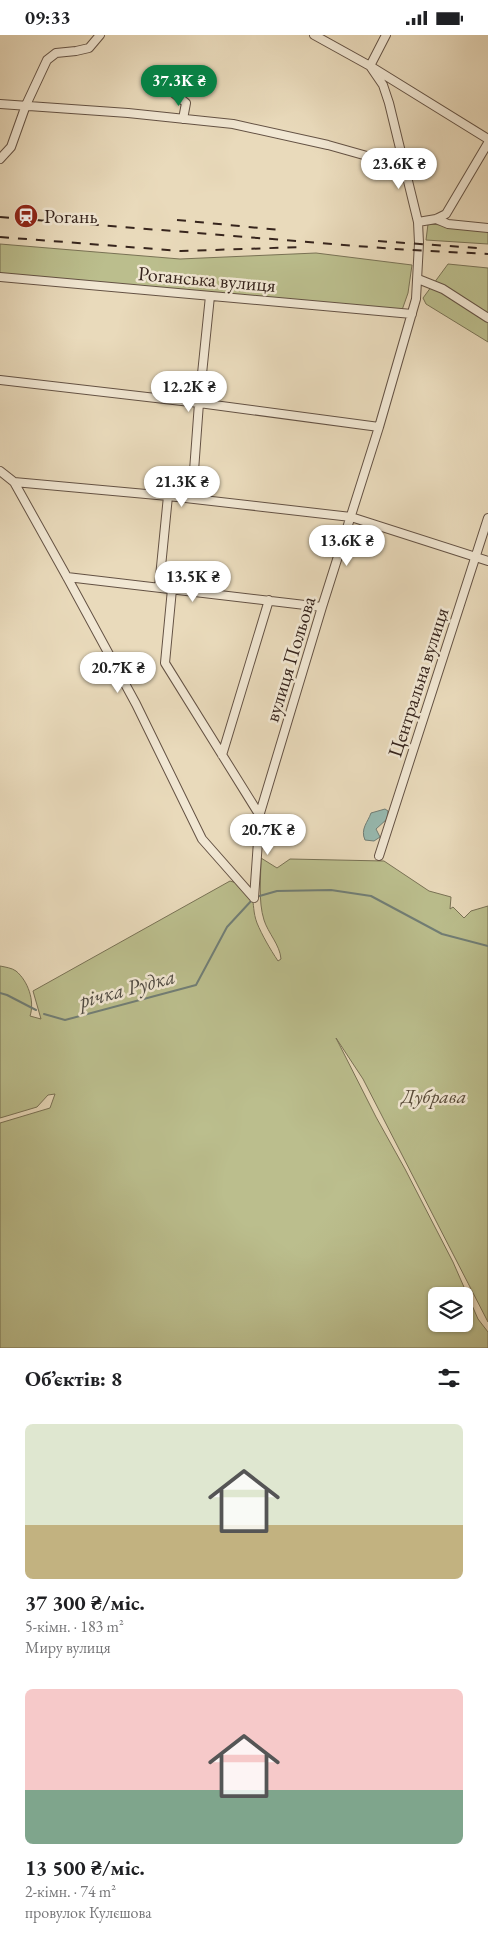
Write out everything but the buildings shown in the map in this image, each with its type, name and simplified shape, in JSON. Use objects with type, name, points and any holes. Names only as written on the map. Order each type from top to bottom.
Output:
[{"type":"street","points":[[0,159],[11,147],[43,65],[51,56],[60,52],[89,48],[100,35]]},
{"type":"street","points":[[314,35],[488,139]]},
{"type":"street","points":[[370,67],[386,35]]},
{"type":"street","name":"вулиця Польова","points":[[68,577],[136,704],[202,839],[254,898],[260,813],[379,427],[416,299],[418,221],[389,103],[382,85],[370,67]]},
{"type":"street","points":[[159,81],[186,103],[182,119]]},
{"type":"street","points":[[0,104],[233,125],[367,155],[384,157],[402,156]]},
{"type":"street","points":[[418,221],[436,219],[446,214],[488,143]]},
{"type":"street","points":[[436,219],[448,224],[488,227]]},
{"type":"street","name":"Роганська вулиця","points":[[0,277],[412,314]]},
{"type":"street","points":[[418,279],[443,289],[488,318]]},
{"type":"street","points":[[192,498],[210,296]]},
{"type":"street","points":[[0,380],[199,403],[379,427]]},
{"type":"street","points":[[0,471],[14,482],[68,577],[322,607]]},
{"type":"street","points":[[14,482],[192,498],[351,517],[488,561]]},
{"type":"street","points":[[158,587],[168,496]]},
{"type":"street","name":"Центральна вулиця","points":[[380,856],[488,518]]},
{"type":"street","points":[[172,589],[165,663],[260,813]]},
{"type":"street","points":[[222,755],[268,600]]},
{"type":"green space","points":[[428,224],[488,228],[488,244],[426,240]]},
{"type":"green space","points":[[0,244],[180,259],[316,253],[412,265],[408,293],[401,313],[0,277]]},
{"type":"green space","points":[[448,264],[488,268],[488,342],[426,304],[423,298]]},
{"type":"green space","name":"Дубрава","points":[[261,858],[277,868],[290,859],[384,861],[429,891],[451,897],[450,909],[453,907],[464,918],[471,911],[488,906],[488,1322],[473,1293],[473,1287],[470,1287],[363,1079],[336,1038],[453,1262],[464,1287],[428,1287],[428,1332],[473,1332],[473,1308],[478,1319],[488,1332],[488,1348],[0,1348],[0,1123],[50,1108],[55,1094],[48,1095],[37,1107],[0,1118],[0,966],[13,969],[24,980],[32,1004],[30,1016],[41,1019],[33,991],[230,881],[240,884],[250,892],[257,923],[278,961],[281,959],[280,954],[266,925],[260,897]]},
{"type":"water","points":[[385,809],[388,811],[387,819],[376,829],[380,837],[374,841],[365,840],[363,832],[371,813]]},
{"type":"waterway","name":"річка Рудка","points":[[256,897],[277,891],[331,890],[371,896],[442,934],[488,946]]},
{"type":"waterway","name":"річка Рудка","points":[[44,1014],[65,1020],[196,985],[227,927],[252,900]]},
{"type":"waterway","name":"річка Рудка","points":[[0,993],[36,1010]]},
{"type":"railway","points":[[0,217],[394,249],[488,254]]},
{"type":"railway","points":[[177,220],[280,230]]},
{"type":"railway","points":[[0,237],[181,251],[304,247]]},
{"type":"railway","points":[[378,241],[478,248]]},
{"type":"place","name":"Рогань","points":[[26,216]]}]
